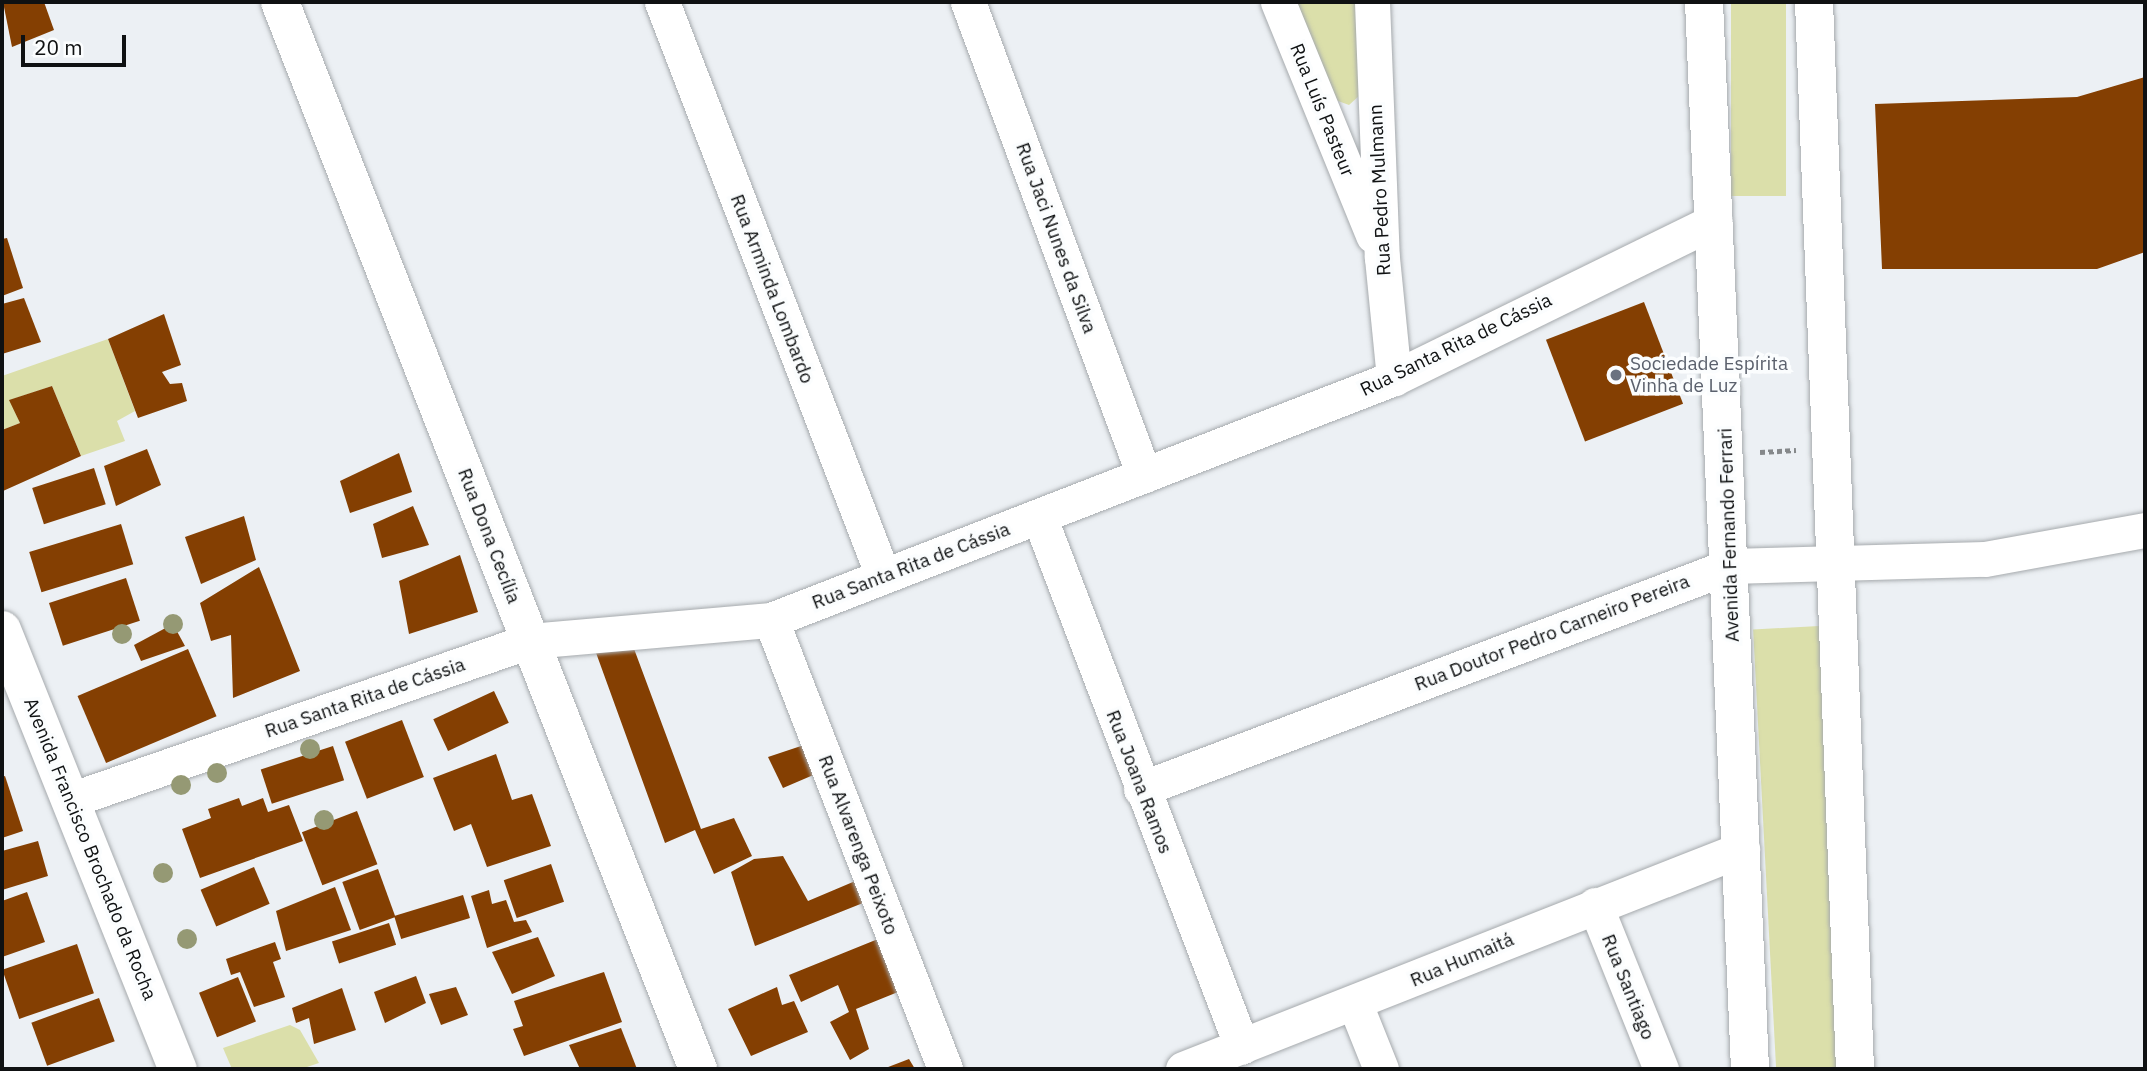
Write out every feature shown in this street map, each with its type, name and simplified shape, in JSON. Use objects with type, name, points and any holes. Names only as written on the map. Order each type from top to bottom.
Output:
[{"type":"main road","name":"Rua Dona Cecília","points":[[279,2],[698,1069]]},
{"type":"main road","name":"Avenida Fernando Ferrari","points":[[1704,2],[1751,1069]]},
{"type":"main road","points":[[1814,2],[1838,567],[1855,1069]]},
{"type":"main road","name":"Avenida Francisco Brochado da Rocha","points":[[2,630],[73,799],[178,1069]]},
{"type":"street","name":"Rua Arminda Lombardo","points":[[662,2],[883,576]]},
{"type":"street","name":"Rua Jaci Nunes da Silva","points":[[968,2],[1144,475]]},
{"type":"street","name":"Rua Luís Pasteur","points":[[1278,2],[1382,258]]},
{"type":"street","name":"Rua Pedro Mulmann","points":[[1372,2],[1382,258],[1394,378]]},
{"type":"street","name":"Rua Santa Rita de Cássia","points":[[73,799],[530,641],[771,620],[1394,378],[1715,221]]},
{"type":"street","name":"Rua Joana Ramos","points":[[1039,516],[1141,789],[1242,1047]]},
{"type":"street","name":"Rua Doutor Pedro Carneiro Pereira","points":[[1141,789],[1730,566],[1838,567],[1985,559],[2145,530]]},
{"type":"street","name":"Rua Alvarenga Peixoto","points":[[771,620],[945,1069]]},
{"type":"street","name":"Rua Humaitá","points":[[1183,1069],[1355,1004],[1595,905],[1742,849]]},
{"type":"street","name":"Rua Santiago","points":[[1595,905],[1661,1069]]},
{"type":"street","points":[[1355,1004],[1381,1069]]},
{"type":"green space","points":[[1293,2],[1366,2],[1369,87],[1349,105],[1327,97]]},
{"type":"green space","points":[[1731,2],[1786,2],[1786,196],[1731,196]]},
{"type":"green space","points":[[108,339],[135,411],[117,421],[125,441],[81,456],[52,386],[10,400],[20,423],[2,430],[2,376]]},
{"type":"green space","points":[[1819,626],[1842,1068],[1776,1069],[1753,629]]},
{"type":"green space","points":[[290,1025],[300,1030],[319,1063],[301,1069],[232,1069],[223,1048]]},
{"type":"building","points":[[3,2],[44,2],[54,30],[12,47]]},
{"type":"building","points":[[2145,77],[2145,252],[2097,269],[1882,269],[1875,104],[2077,97]]},
{"type":"building","points":[[7,238],[23,288],[2,296],[2,239]]},
{"type":"building","points":[[24,298],[41,342],[2,354],[2,304]]},
{"type":"building","name":"Sociedade Espírita Vinha de Luz","points":[[1644,302],[1683,404],[1585,441],[1546,340]]},
{"type":"building","points":[[164,314],[181,365],[162,372],[170,384],[182,383],[187,401],[138,418],[108,339]]},
{"type":"building","points":[[52,386],[81,456],[3,491],[2,430],[20,423],[9,400]]},
{"type":"building","points":[[147,449],[161,485],[116,506],[104,466]]},
{"type":"building","points":[[399,453],[412,492],[350,513],[340,481]]},
{"type":"building","points":[[94,468],[106,504],[44,524],[32,488]]},
{"type":"building","points":[[413,506],[429,545],[382,558],[373,524]]},
{"type":"building","points":[[244,516],[256,560],[201,584],[185,537]]},
{"type":"building","points":[[121,524],[133,564],[41,592],[29,552]]},
{"type":"building","points":[[460,555],[478,612],[409,634],[399,581]]},
{"type":"building","points":[[259,567],[300,671],[233,698],[231,635],[211,641],[200,603]]},
{"type":"building","points":[[126,578],[140,621],[63,646],[49,603]]},
{"type":"building","points":[[173,624],[185,646],[141,661],[134,645]]},
{"type":"building","points":[[630,638],[701,829],[734,818],[752,856],[714,874],[695,830],[665,843],[595,650]]},
{"type":"building","points":[[188,649],[217,716],[106,763],[78,696]]},
{"type":"building","points":[[494,691],[509,723],[448,751],[433,719]]},
{"type":"building","points":[[402,720],[424,777],[367,799],[345,742]]},
{"type":"building","points":[[807,744],[818,773],[783,788],[768,757]]},
{"type":"building","points":[[333,746],[344,780],[272,804],[261,769]]},
{"type":"building","points":[[496,754],[512,800],[532,794],[551,846],[487,867],[471,824],[454,831],[433,778]]},
{"type":"building","points":[[5,776],[23,831],[2,838],[2,777]]},
{"type":"building","points":[[239,798],[242,806],[263,798],[268,812],[289,805],[303,841],[200,878],[182,829],[211,818],[208,809]]},
{"type":"building","points":[[357,811],[377,864],[322,885],[302,832]]},
{"type":"building","points":[[38,841],[48,876],[2,890],[2,851]]},
{"type":"building","points":[[783,856],[808,901],[860,879],[868,901],[755,946],[731,872],[754,859]]},
{"type":"building","points":[[551,864],[564,902],[517,918],[504,880]]},
{"type":"building","points":[[254,867],[270,904],[216,926],[201,890]]},
{"type":"building","points":[[378,869],[395,917],[360,930],[342,882]]},
{"type":"building","points":[[335,887],[351,930],[286,951],[276,911]]},
{"type":"building","points":[[489,890],[492,904],[506,900],[514,922],[526,920],[532,932],[487,948],[471,896]]},
{"type":"building","points":[[27,892],[45,942],[2,957],[2,901]]},
{"type":"building","points":[[463,895],[470,918],[401,939],[394,916]]},
{"type":"building","points":[[389,923],[396,945],[339,963],[332,942]]},
{"type":"building","points":[[538,937],[555,976],[512,994],[492,952]]},
{"type":"building","points":[[878,939],[898,992],[856,1009],[869,1049],[850,1060],[830,1022],[849,1012],[838,985],[801,1002],[789,975]]},
{"type":"building","points":[[275,942],[281,959],[273,962],[285,997],[254,1007],[240,972],[231,975],[226,959]]},
{"type":"building","points":[[77,944],[94,993],[19,1019],[2,970]]},
{"type":"building","points":[[604,972],[622,1022],[524,1056],[513,1029],[523,1026],[514,1001]]},
{"type":"building","points":[[416,976],[426,1003],[385,1023],[374,992]]},
{"type":"building","points":[[238,977],[256,1022],[217,1037],[199,993]]},
{"type":"building","points":[[456,987],[468,1015],[441,1025],[429,994]]},
{"type":"building","points":[[777,987],[782,1005],[794,1001],[808,1032],[751,1056],[728,1009]]},
{"type":"building","points":[[342,988],[356,1030],[314,1044],[309,1018],[296,1023],[292,1008]]},
{"type":"building","points":[[99,998],[115,1041],[47,1066],[31,1023]]},
{"type":"building","points":[[621,1028],[637,1069],[580,1069],[569,1045]]},
{"type":"building","points":[[909,1059],[915,1069],[883,1069]]},
{"type":"place","name":"Sociedade Espírita Vinha de Luz","points":[[1616,375]]}]
